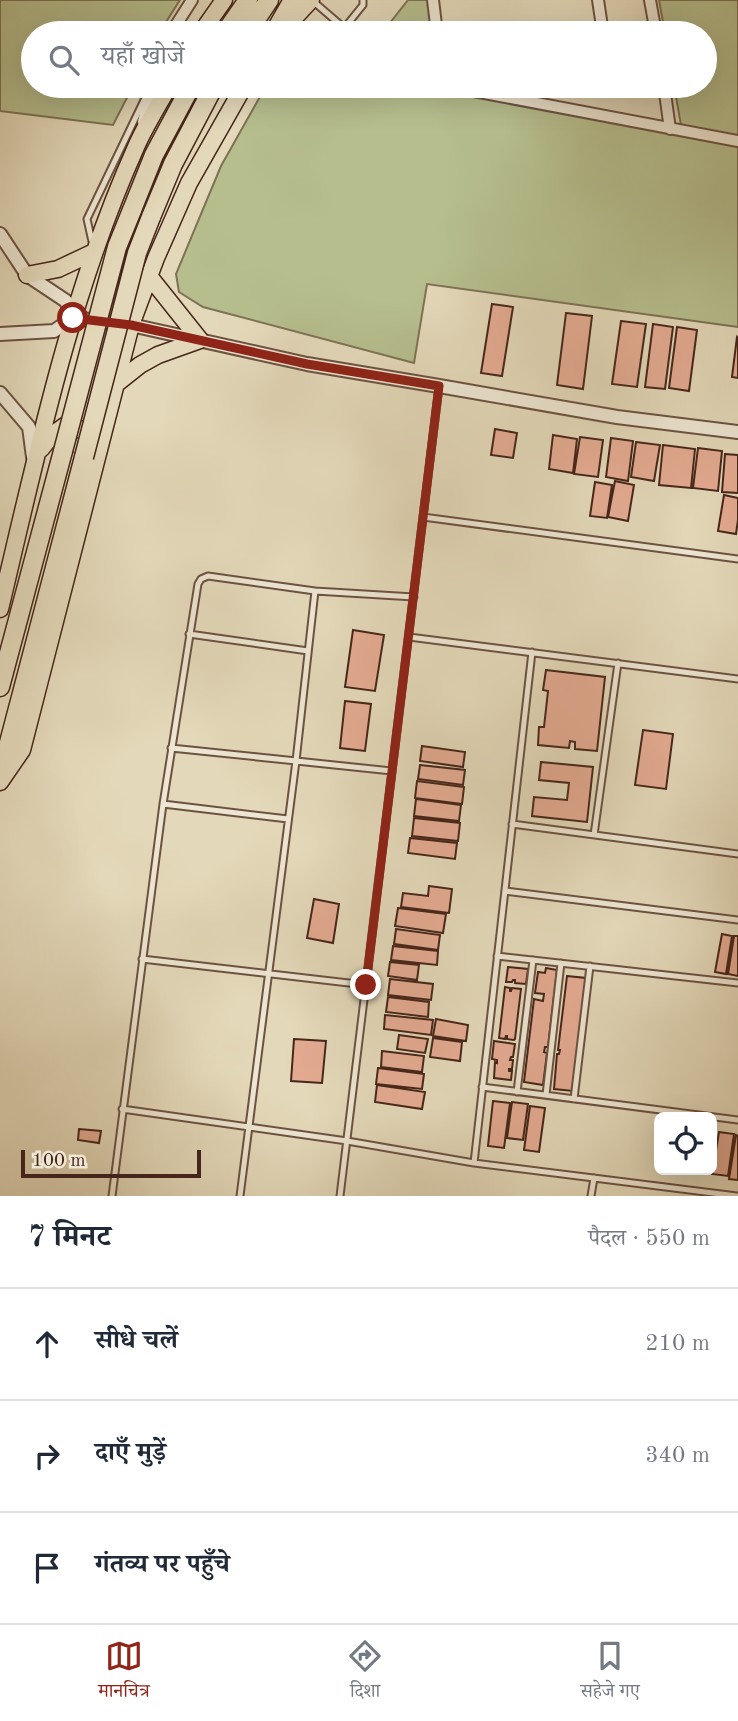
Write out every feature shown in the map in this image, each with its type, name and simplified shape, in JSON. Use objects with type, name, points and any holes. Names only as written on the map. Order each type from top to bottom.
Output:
[{"type":"highway","points":[[233,21],[248,0]]},
{"type":"highway","points":[[255,21],[269,0]]},
{"type":"highway","points":[[281,21],[293,0]]},
{"type":"highway","points":[[0,687],[117,247],[154,155],[185,98]]},
{"type":"highway","points":[[0,780],[137,253],[173,164],[208,98]]},
{"type":"main road","points":[[209,21],[224,0]]},
{"type":"main road","points":[[291,21],[311,0]]},
{"type":"main road","points":[[0,609],[34,464],[73,318],[94,252],[136,145],[162,98]]},
{"type":"main road","points":[[0,780],[22,750],[131,325],[189,183],[237,98]]},
{"type":"main road","points":[[27,275],[58,269],[94,252]]},
{"type":"main road","points":[[116,384],[139,365],[158,355],[200,340],[149,276]]},
{"type":"main road","points":[[34,464],[44,444],[66,425],[78,427],[94,440],[98,456]]},
{"type":"street","points":[[179,21],[192,0]]},
{"type":"street","points":[[433,0],[436,21]]},
{"type":"street","points":[[598,0],[601,21]]},
{"type":"street","points":[[650,0],[654,21]]},
{"type":"street","points":[[136,145],[149,98]]},
{"type":"street","points":[[510,98],[738,141]]},
{"type":"street","points":[[666,98],[670,129]]},
{"type":"street","points":[[0,234],[27,275],[66,301],[73,318]]},
{"type":"street","points":[[0,334],[54,331],[73,318],[131,325],[307,364],[617,417],[738,432]]},
{"type":"street","points":[[0,393],[29,427],[34,464]]},
{"type":"lane","points":[[311,0],[336,21]]},
{"type":"lane","points":[[350,21],[363,5],[363,0]]},
{"type":"lane","points":[[94,252],[87,219],[146,98]]},
{"type":"lane","points":[[340,1196],[439,386]]},
{"type":"lane","points":[[424,517],[738,559]]},
{"type":"lane","points":[[112,1196],[163,804],[198,584],[208,576],[315,591],[414,597]]},
{"type":"lane","points":[[240,1196],[315,591]]},
{"type":"lane","points":[[190,634],[308,651]]},
{"type":"lane","points":[[409,637],[738,678]]},
{"type":"lane","points":[[474,1163],[532,652]]},
{"type":"lane","points":[[594,835],[618,663]]},
{"type":"lane","points":[[171,748],[392,771]]},
{"type":"lane","points":[[163,804],[288,820]]},
{"type":"lane","points":[[512,824],[738,854]]},
{"type":"lane","points":[[505,891],[738,920]]},
{"type":"lane","points":[[497,956],[738,983]]},
{"type":"lane","points":[[142,959],[366,985]]},
{"type":"lane","points":[[517,1092],[533,960]]},
{"type":"lane","points":[[546,1095],[561,963]]},
{"type":"lane","points":[[574,1099],[590,966]]},
{"type":"lane","points":[[482,1087],[738,1120]]},
{"type":"lane","points":[[122,1109],[347,1141],[474,1163],[737,1196]]},
{"type":"lane","points":[[592,1196],[594,1178]]},
{"type":"green space","points":[[0,0],[180,0],[167,21],[21,21],[21,98],[127,98],[113,125],[0,111]]},
{"type":"green space","points":[[408,0],[433,0],[436,21],[391,21]]},
{"type":"green space","points":[[659,0],[738,0],[738,136],[681,125],[676,98],[717,98],[717,21],[663,21]]},
{"type":"green space","points":[[259,98],[523,98],[738,143],[738,327],[427,284],[414,363],[203,307],[179,292],[176,274],[221,166]]},
{"type":"building","points":[[492,304],[513,307],[502,376],[481,373]]},
{"type":"building","points":[[566,313],[592,316],[583,389],[557,385]]},
{"type":"building","points":[[621,321],[646,324],[637,387],[612,384]]},
{"type":"building","points":[[653,324],[673,327],[665,389],[645,387]]},
{"type":"building","points":[[677,327],[697,330],[689,391],[669,388]]},
{"type":"building","points":[[738,338],[738,378],[732,377]]},
{"type":"building","points":[[495,429],[517,433],[513,458],[491,455]]},
{"type":"building","points":[[553,435],[577,439],[573,473],[549,469]]},
{"type":"building","points":[[580,437],[603,440],[598,477],[574,474]]},
{"type":"building","points":[[611,438],[633,441],[628,481],[606,477]]},
{"type":"building","points":[[636,442],[660,445],[654,481],[631,477]]},
{"type":"building","points":[[663,445],[695,449],[691,488],[659,485]]},
{"type":"building","points":[[698,448],[722,451],[718,491],[693,488]]},
{"type":"building","points":[[725,454],[738,455],[738,493],[722,492]]},
{"type":"building","points":[[615,481],[634,485],[628,521],[608,517]]},
{"type":"building","points":[[595,482],[612,485],[607,518],[590,516]]},
{"type":"building","points":[[724,495],[738,498],[736,534],[718,531]]},
{"type":"building","points":[[353,630],[384,635],[375,691],[345,687]]},
{"type":"building","points":[[546,670],[605,677],[597,751],[575,749],[575,742],[570,741],[569,748],[538,745],[539,727],[544,727],[548,691],[543,690]]},
{"type":"building","points":[[345,701],[371,704],[365,751],[340,748]]},
{"type":"building","points":[[643,730],[673,734],[666,789],[635,785]]},
{"type":"building","points":[[422,746],[465,752],[463,767],[420,761]]},
{"type":"building","points":[[541,762],[593,767],[587,822],[532,816],[534,797],[567,800],[569,783],[539,780]]},
{"type":"building","points":[[420,765],[465,770],[463,785],[418,779]]},
{"type":"building","points":[[417,781],[464,787],[462,804],[415,798]]},
{"type":"building","points":[[416,799],[461,805],[459,821],[414,816]]},
{"type":"building","points":[[414,818],[460,823],[458,841],[412,836]]},
{"type":"building","points":[[410,838],[457,843],[455,859],[408,853]]},
{"type":"building","points":[[429,886],[452,889],[449,913],[401,907],[403,893],[428,896]]},
{"type":"building","points":[[314,899],[339,904],[333,943],[307,938]]},
{"type":"building","points":[[398,908],[446,914],[443,933],[395,926]]},
{"type":"building","points":[[396,929],[440,935],[438,950],[394,944]]},
{"type":"building","points":[[722,934],[732,936],[726,974],[715,972]]},
{"type":"building","points":[[734,936],[738,936],[738,976],[728,974]]},
{"type":"building","points":[[393,946],[438,951],[437,965],[391,960]]},
{"type":"building","points":[[390,962],[419,965],[417,980],[388,976]]},
{"type":"building","points":[[508,967],[528,969],[526,984],[515,983],[515,980],[506,982]]},
{"type":"building","points":[[546,968],[557,970],[548,1047],[545,1047],[544,1052],[547,1053],[543,1085],[524,1082],[534,999],[543,1001],[544,994],[535,993],[538,972],[545,973]]},
{"type":"building","points":[[567,976],[586,978],[573,1091],[554,1089]]},
{"type":"building","points":[[390,979],[433,984],[431,1000],[388,995]]},
{"type":"building","points":[[505,987],[510,988],[510,991],[512,988],[521,989],[514,1040],[507,1039],[507,1036],[505,1039],[499,1038]]},
{"type":"building","points":[[388,997],[429,1002],[428,1017],[386,1012]]},
{"type":"building","points":[[385,1015],[433,1020],[431,1035],[384,1029]]},
{"type":"building","points":[[436,1019],[468,1025],[466,1041],[433,1036]]},
{"type":"building","points":[[399,1035],[428,1039],[425,1053],[397,1049]]},
{"type":"building","points":[[433,1038],[462,1042],[460,1061],[430,1057]]},
{"type":"building","points":[[294,1039],[326,1041],[322,1083],[291,1081]]},
{"type":"building","points":[[494,1041],[515,1044],[510,1060],[513,1060],[512,1069],[509,1069],[512,1071],[511,1080],[494,1078],[497,1060],[492,1059]]},
{"type":"building","points":[[382,1051],[424,1056],[422,1072],[381,1067]]},
{"type":"building","points":[[378,1068],[424,1074],[422,1089],[376,1084]]},
{"type":"building","points":[[377,1085],[425,1092],[422,1109],[375,1102]]},
{"type":"building","points":[[493,1101],[510,1103],[504,1148],[488,1146]]},
{"type":"building","points":[[512,1102],[528,1104],[523,1140],[507,1138]]},
{"type":"building","points":[[530,1106],[545,1108],[539,1152],[524,1150]]},
{"type":"building","points":[[79,1129],[101,1131],[99,1143],[78,1140]]},
{"type":"building","points":[[719,1132],[734,1134],[728,1176],[717,1175]]},
{"type":"building","points":[[736,1135],[738,1136],[738,1180],[729,1179]]},
{"type":"route","points":[[73,318],[131,325],[307,364],[439,386],[366,985]]}]
